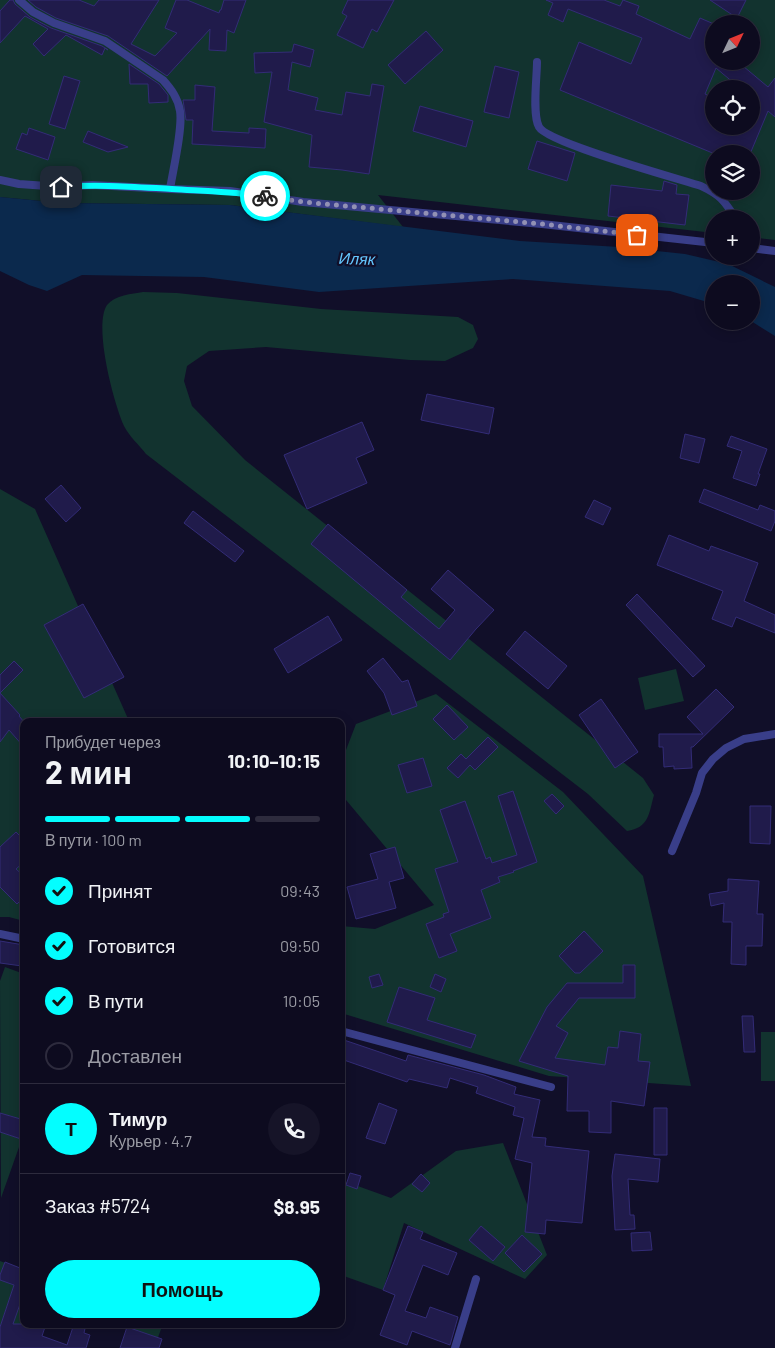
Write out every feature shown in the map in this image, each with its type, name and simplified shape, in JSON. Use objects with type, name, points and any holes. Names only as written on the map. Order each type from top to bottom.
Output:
[{"type":"lane","points":[[19,0],[33,12],[54,23],[105,41],[163,80],[170,88],[181,111],[170,189]]},
{"type":"lane","points":[[537,62],[536,117],[539,127],[544,133],[572,146],[700,186],[714,192],[725,201],[730,210]]},
{"type":"lane","points":[[0,180],[19,184],[61,187],[92,185],[230,191],[303,202],[542,224],[705,243]]},
{"type":"lane","points":[[760,248],[775,251]]},
{"type":"lane","points":[[672,850],[702,773],[713,759],[726,748],[744,739],[775,734]]},
{"type":"lane","points":[[0,934],[20,938]]},
{"type":"lane","points":[[345,1032],[551,1087]]},
{"type":"lane","points":[[455,1348],[476,1279]]},
{"type":"green space","points":[[0,0],[775,0],[775,240],[760,238],[760,210],[705,210],[705,232],[378,195],[403,227],[230,205],[62,203],[0,197]]},
{"type":"green space","points":[[143,292],[177,293],[321,309],[458,317],[473,325],[478,339],[473,348],[445,361],[410,360],[266,347],[209,351],[187,366],[184,381],[192,406],[245,460],[643,778],[654,795],[647,819],[640,827],[627,831],[588,794],[146,454],[126,430],[115,401],[106,365],[102,330],[103,315],[110,302],[114,299]]},
{"type":"green space","points":[[0,489],[35,509],[128,718],[20,718],[20,920],[0,917]]},
{"type":"green space","points":[[676,669],[684,701],[645,710],[638,678]]},
{"type":"green space","points":[[436,694],[563,792],[643,876],[691,1086],[549,1076],[345,1014],[345,926],[375,929],[434,905],[345,799],[345,753],[356,724]]},
{"type":"green space","points":[[5,967],[20,973],[20,1144],[1,1198],[0,981]]},
{"type":"green space","points":[[761,1032],[775,1032],[775,1081],[761,1081]]},
{"type":"green space","points":[[503,1143],[547,1255],[525,1279],[404,1223],[383,1290],[345,1276],[345,1181],[391,1198],[456,1151]]},
{"type":"green space","points":[[0,1261],[20,1268],[20,1328],[25,1328],[22,1337],[0,1339]]},
{"type":"green space","points":[[128,1328],[162,1328],[154,1348],[121,1348]]},
{"type":"water","name":"Иляк","points":[[0,197],[62,203],[230,205],[520,241],[619,247],[685,254],[705,259],[705,265],[730,265],[750,275],[705,275],[705,301],[670,291],[513,279],[319,292],[204,277],[82,275],[47,291],[29,285],[0,271]]},
{"type":"water","points":[[760,280],[775,287],[775,336],[760,327]]},
{"type":"building","points":[[10,0],[13,0],[30,17],[51,28],[102,46],[105,48],[102,55],[66,35],[44,56],[33,44],[48,29],[25,16],[0,43],[0,11]]},
{"type":"building","points":[[28,0],[79,0],[94,6],[99,0],[159,0],[131,44],[155,56],[177,33],[165,28],[176,0],[187,0],[219,13],[224,0],[246,0],[234,33],[227,30],[226,51],[209,50],[210,29],[167,76],[108,36],[56,18],[36,7]]},
{"type":"building","points":[[348,0],[394,0],[377,32],[372,29],[363,48],[337,35],[347,16],[342,13]]},
{"type":"building","points":[[546,0],[604,0],[620,6],[623,0],[639,6],[636,14],[690,39],[700,18],[705,20],[705,70],[715,70],[711,80],[705,80],[705,135],[758,135],[754,145],[705,145],[705,150],[560,90],[579,42],[631,64],[642,38],[568,9],[563,22],[548,15],[553,3]]},
{"type":"building","points":[[710,0],[746,0],[738,15],[732,15]]},
{"type":"building","points":[[426,31],[443,50],[405,84],[388,65]]},
{"type":"building","points":[[294,44],[314,50],[310,67],[292,62],[288,90],[318,98],[315,110],[342,115],[346,92],[370,96],[372,84],[384,86],[369,174],[309,167],[312,135],[264,122],[272,72],[255,73],[254,53],[292,52]]},
{"type":"building","points":[[129,64],[159,84],[168,95],[168,102],[149,103],[148,84],[130,84]]},
{"type":"building","points":[[495,66],[519,72],[509,118],[484,112]]},
{"type":"building","points":[[718,70],[748,70],[760,80],[730,80]]},
{"type":"building","points":[[64,76],[80,81],[65,129],[49,124]]},
{"type":"building","points":[[775,78],[775,117],[768,111],[760,130],[760,80],[768,87]]},
{"type":"building","points":[[195,85],[215,87],[212,131],[249,133],[249,128],[266,129],[265,148],[192,144],[193,120],[186,120],[183,100],[195,100]]},
{"type":"building","points":[[420,106],[473,121],[466,147],[413,131]]},
{"type":"building","points":[[29,128],[55,137],[48,160],[16,149],[22,133],[27,135]]},
{"type":"building","points":[[88,131],[128,147],[108,152],[83,142]]},
{"type":"building","points":[[537,141],[575,153],[567,181],[528,169]]},
{"type":"building","points":[[664,181],[677,185],[676,194],[689,195],[685,225],[608,216],[611,185],[662,191]]},
{"type":"building","points":[[427,394],[494,408],[489,434],[421,420]]},
{"type":"building","points":[[362,422],[374,450],[356,458],[367,483],[307,509],[284,455]]},
{"type":"building","points":[[685,434],[705,439],[699,463],[680,458]]},
{"type":"building","points":[[731,436],[767,449],[758,474],[760,474],[756,486],[733,478],[742,451],[727,446]]},
{"type":"building","points":[[61,485],[81,508],[66,522],[45,499]]},
{"type":"building","points":[[704,489],[758,510],[760,505],[775,511],[775,521],[771,531],[699,502]]},
{"type":"building","points":[[594,500],[611,508],[603,525],[585,517]]},
{"type":"building","points":[[193,511],[244,551],[235,562],[184,523]]},
{"type":"building","points":[[328,524],[407,590],[401,597],[439,629],[455,610],[431,589],[448,570],[494,610],[450,660],[311,544]]},
{"type":"building","points":[[669,535],[709,551],[711,546],[758,563],[744,601],[775,615],[775,633],[736,617],[732,627],[712,619],[723,591],[657,565]]},
{"type":"building","points":[[637,594],[705,666],[693,677],[626,605]]},
{"type":"building","points":[[83,604],[124,677],[84,698],[44,625]]},
{"type":"building","points":[[328,616],[342,640],[288,673],[274,649]]},
{"type":"building","points":[[525,631],[567,666],[548,689],[506,654]]},
{"type":"building","points":[[383,658],[402,682],[408,680],[417,706],[392,715],[384,693],[367,671]]},
{"type":"building","points":[[14,661],[23,670],[0,693],[0,675]]},
{"type":"building","points":[[716,689],[734,707],[691,747],[692,768],[674,769],[674,766],[664,767],[663,747],[659,747],[659,734],[703,734],[687,717]]},
{"type":"building","points":[[0,693],[21,718],[20,742],[9,730],[0,742]]},
{"type":"building","points":[[601,699],[638,752],[615,768],[579,715]]},
{"type":"building","points":[[447,705],[468,727],[454,740],[433,719]]},
{"type":"building","points":[[488,737],[498,747],[475,770],[470,765],[458,778],[447,768],[461,754],[466,759]]},
{"type":"building","points":[[423,758],[432,786],[407,793],[398,765]]},
{"type":"building","points":[[513,791],[537,862],[498,877],[500,882],[481,890],[491,918],[450,934],[457,951],[439,958],[426,924],[444,917],[443,914],[449,912],[435,869],[458,862],[440,810],[465,801],[486,859],[490,857],[492,863],[517,855],[498,796]]},
{"type":"building","points":[[552,794],[564,806],[556,814],[544,801]]},
{"type":"building","points":[[750,806],[771,806],[770,844],[750,843]]},
{"type":"building","points":[[16,832],[20,836],[20,866],[16,869],[20,872],[20,901],[17,904],[0,887],[0,847]]},
{"type":"building","points":[[395,847],[404,878],[389,882],[396,908],[356,919],[347,887],[378,879],[370,854]]},
{"type":"building","points":[[728,879],[759,881],[757,914],[763,914],[762,946],[746,946],[746,965],[731,964],[732,922],[723,922],[724,903],[711,906],[709,894],[728,891]]},
{"type":"building","points":[[584,931],[603,951],[580,973],[575,973],[559,956]]},
{"type":"building","points":[[0,941],[20,944],[20,966],[0,963]]},
{"type":"building","points":[[623,965],[635,965],[635,998],[579,998],[556,1026],[568,1033],[555,1058],[605,1065],[608,1047],[618,1048],[620,1031],[641,1034],[638,1061],[650,1062],[644,1106],[611,1101],[611,1133],[589,1132],[589,1111],[567,1111],[568,1076],[519,1061],[547,1007],[567,983],[623,983]]},
{"type":"building","points":[[379,974],[383,985],[372,988],[369,977]]},
{"type":"building","points":[[435,974],[446,979],[441,992],[430,987]]},
{"type":"building","points":[[399,987],[435,998],[427,1020],[476,1035],[471,1048],[387,1022]]},
{"type":"building","points":[[742,1016],[753,1016],[755,1052],[744,1052]]},
{"type":"building","points":[[345,1040],[406,1061],[408,1055],[484,1075],[516,1087],[514,1094],[540,1100],[532,1137],[546,1138],[545,1146],[589,1151],[582,1223],[546,1220],[545,1234],[525,1232],[532,1163],[515,1159],[524,1118],[513,1115],[515,1107],[476,1093],[478,1087],[450,1078],[447,1088],[409,1079],[407,1082],[345,1060]]},
{"type":"building","points":[[379,1103],[397,1110],[385,1144],[366,1138]]},
{"type":"building","points":[[654,1108],[667,1108],[667,1155],[654,1155]]},
{"type":"building","points":[[0,1113],[20,1119],[20,1139],[0,1132]]},
{"type":"building","points":[[615,1154],[660,1159],[658,1182],[628,1179],[630,1215],[634,1215],[635,1229],[615,1230],[612,1176]]},
{"type":"building","points":[[350,1173],[361,1176],[357,1189],[346,1185]]},
{"type":"building","points":[[421,1174],[430,1183],[422,1192],[412,1184]]},
{"type":"building","points":[[408,1226],[423,1232],[420,1239],[457,1253],[448,1275],[423,1265],[405,1311],[426,1318],[430,1307],[458,1317],[450,1345],[412,1331],[407,1345],[380,1335],[395,1295],[383,1290]]},
{"type":"building","points":[[481,1226],[505,1247],[493,1261],[469,1240]]},
{"type":"building","points":[[650,1232],[652,1250],[632,1251],[631,1233]]},
{"type":"building","points":[[522,1235],[542,1254],[524,1272],[505,1253]]},
{"type":"building","points":[[5,1262],[20,1268],[20,1304],[13,1324],[20,1324],[20,1328],[45,1328],[42,1336],[67,1345],[73,1328],[85,1328],[84,1333],[90,1335],[86,1348],[0,1348],[0,1327],[14,1285],[0,1280]]},
{"type":"building","points":[[127,1328],[162,1339],[159,1348],[120,1348]]},
{"type":"way so far","points":[[265,196],[303,202],[542,224],[637,235]]},
{"type":"route","points":[[61,187],[92,185],[156,187],[230,191],[265,196]]}]
